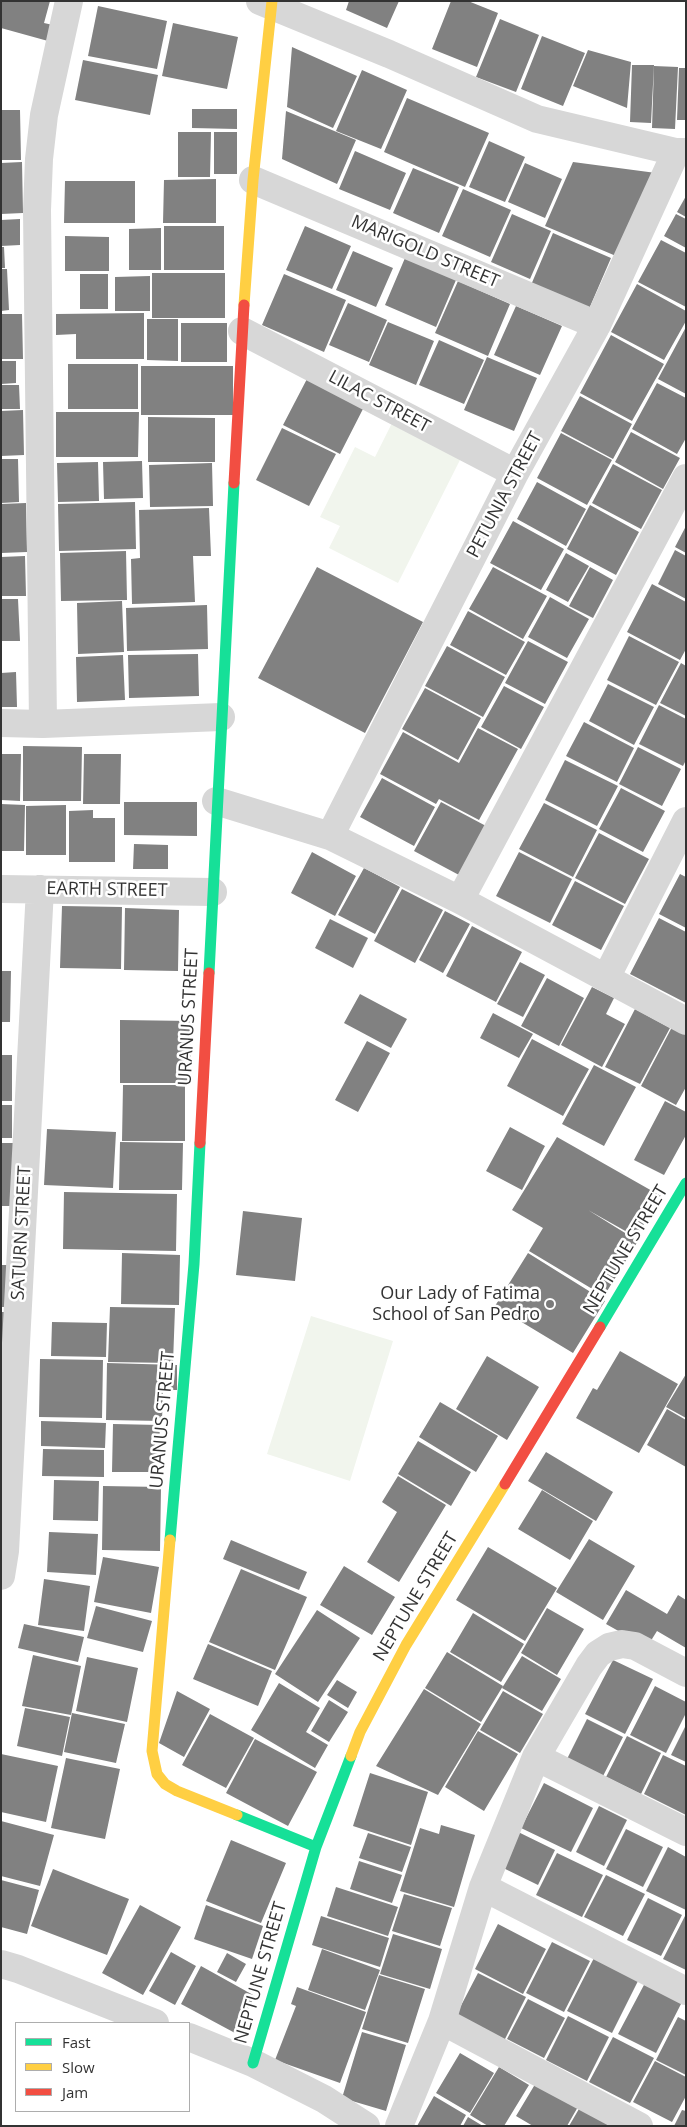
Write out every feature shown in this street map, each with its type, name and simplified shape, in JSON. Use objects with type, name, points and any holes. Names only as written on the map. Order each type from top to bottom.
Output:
[{"type":"street","points":[[43,724],[37,210],[39,159],[44,115],[70,1]]},
{"type":"street","points":[[268,2],[537,119],[681,152]]},
{"type":"street","name":"URANUS STREET","points":[[268,2],[242,331],[216,801],[194,1264],[152,1751],[153,1762],[161,1779],[177,1791],[316,1847]]},
{"type":"street","name":"PETUNIA STREET","points":[[330,836],[515,474],[597,325],[681,152]]},
{"type":"street","name":"MARIGOLD STREET","points":[[253,180],[597,325]]},
{"type":"street","name":"LILAC STREET","points":[[242,331],[515,474]]},
{"type":"street","points":[[460,900],[686,478]]},
{"type":"street","points":[[1,723],[43,724],[221,717]]},
{"type":"street","points":[[216,801],[330,836],[460,900],[686,1021]]},
{"type":"street","points":[[606,978],[686,822]]},
{"type":"street","name":"EARTH STREET","points":[[1,889],[213,892]]},
{"type":"street","name":"SATURN STREET","points":[[1,1576],[5,1550],[40,889]]},
{"type":"street","name":"NEPTUNE STREET","points":[[253,2063],[316,1847],[360,1732],[406,1645],[549,1412],[686,1183]]},
{"type":"street","points":[[399,2126],[442,2021],[483,1888],[536,1757],[589,1666],[598,1654],[609,1647],[622,1644],[635,1646],[686,1673]]},
{"type":"street","points":[[536,1757],[686,1832]]},
{"type":"street","points":[[483,1888],[686,1991]]},
{"type":"street","points":[[1,1964],[152,2022]]},
{"type":"street","points":[[442,2021],[639,2126]]},
{"type":"street","points":[[190,2037],[253,2063],[324,2099],[366,2126]]},
{"type":"shaded area","points":[[392,423],[461,458],[398,583],[329,548],[340,526],[320,517],[355,447],[375,457]]},
{"type":"shaded area","points":[[311,1316],[393,1341],[350,1481],[267,1454]]},
{"type":"building","points":[[1,1],[50,1],[44,23],[53,25],[48,41],[1,28]]},
{"type":"building","points":[[349,1],[399,1],[387,28],[346,10]]},
{"type":"building","points":[[451,1],[468,1],[498,13],[477,67],[432,49]]},
{"type":"building","points":[[98,6],[167,21],[157,69],[88,56]]},
{"type":"building","points":[[500,19],[539,35],[516,92],[476,77]]},
{"type":"building","points":[[173,23],[238,37],[227,89],[162,76]]},
{"type":"building","points":[[542,36],[585,53],[563,106],[521,89]]},
{"type":"building","points":[[292,47],[357,76],[333,128],[287,107]]},
{"type":"building","points":[[588,50],[631,62],[627,108],[573,86]]},
{"type":"building","points":[[83,60],[158,75],[150,115],[75,100]]},
{"type":"building","points":[[632,65],[654,65],[651,123],[630,122]]},
{"type":"building","points":[[654,66],[678,67],[675,129],[652,128]]},
{"type":"building","points":[[679,68],[686,68],[686,120],[677,120]]},
{"type":"building","points":[[362,70],[407,90],[381,149],[336,131]]},
{"type":"building","points":[[407,98],[489,133],[465,187],[384,152]]},
{"type":"building","points":[[192,109],[237,109],[237,129],[192,128]]},
{"type":"building","points":[[1,110],[20,110],[21,160],[1,160]]},
{"type":"building","points":[[286,111],[356,140],[337,184],[282,159]]},
{"type":"building","points":[[178,132],[211,132],[210,177],[178,177]]},
{"type":"building","points":[[214,132],[237,132],[237,174],[214,174]]},
{"type":"building","points":[[489,141],[525,157],[505,202],[469,187]]},
{"type":"building","points":[[355,151],[406,173],[390,210],[339,189]]},
{"type":"building","points":[[22,162],[23,213],[1,214],[1,163]]},
{"type":"building","points":[[573,162],[656,173],[616,256],[545,226]]},
{"type":"building","points":[[525,163],[562,179],[545,218],[508,202]]},
{"type":"building","points":[[413,168],[459,187],[439,233],[393,213]]},
{"type":"building","points":[[216,179],[216,223],[163,223],[164,180]]},
{"type":"building","points":[[65,181],[135,181],[135,223],[64,223]]},
{"type":"building","points":[[463,189],[511,210],[490,257],[442,236]]},
{"type":"building","points":[[686,196],[686,217],[677,212]]},
{"type":"building","points":[[512,214],[551,231],[530,279],[491,262]]},
{"type":"building","points":[[676,214],[686,219],[686,248],[664,236]]},
{"type":"building","points":[[20,219],[20,245],[1,246],[1,220]]},
{"type":"building","points":[[164,226],[224,226],[224,270],[164,270]]},
{"type":"building","points":[[305,226],[351,246],[332,289],[286,270]]},
{"type":"building","points":[[161,228],[161,270],[129,270],[129,229]]},
{"type":"building","points":[[553,233],[611,258],[589,309],[531,285]]},
{"type":"building","points":[[65,236],[109,237],[109,271],[65,271]]},
{"type":"building","points":[[661,240],[686,253],[686,307],[638,282]]},
{"type":"building","points":[[1,247],[4,247],[5,268],[1,268]]},
{"type":"building","points":[[353,251],[393,268],[376,307],[336,290]]},
{"type":"building","points":[[405,258],[456,280],[436,327],[385,305]]},
{"type":"building","points":[[1,269],[7,269],[9,310],[1,311]]},
{"type":"building","points":[[152,273],[225,273],[225,318],[152,318]]},
{"type":"building","points":[[80,274],[108,274],[108,309],[80,309]]},
{"type":"building","points":[[284,274],[346,300],[324,352],[262,325]]},
{"type":"building","points":[[150,276],[150,311],[115,311],[115,277]]},
{"type":"building","points":[[458,281],[510,304],[488,356],[435,333]]},
{"type":"building","points":[[637,284],[686,311],[686,321],[664,360],[611,332]]},
{"type":"building","points":[[348,303],[387,320],[369,362],[329,345]]},
{"type":"building","points":[[516,306],[562,326],[540,375],[494,355]]},
{"type":"building","points":[[144,313],[144,359],[76,359],[76,334],[56,335],[56,314]]},
{"type":"building","points":[[1,314],[22,314],[23,359],[1,359]]},
{"type":"building","points":[[147,319],[178,319],[178,361],[147,360]]},
{"type":"building","points":[[388,322],[434,341],[416,385],[369,365]]},
{"type":"building","points":[[181,323],[227,323],[227,362],[181,362]]},
{"type":"building","points":[[686,327],[686,394],[658,379]]},
{"type":"building","points":[[611,335],[664,364],[632,421],[580,393]]},
{"type":"building","points":[[439,340],[484,360],[464,404],[419,385]]},
{"type":"building","points":[[487,357],[537,378],[514,431],[464,410]]},
{"type":"building","points":[[1,361],[16,361],[16,383],[1,384]]},
{"type":"building","points":[[68,364],[138,364],[138,409],[68,409]]},
{"type":"building","points":[[141,366],[233,366],[233,415],[141,415]]},
{"type":"building","points":[[308,377],[365,405],[340,454],[283,425]]},
{"type":"building","points":[[657,383],[686,398],[686,438],[677,454],[632,429]]},
{"type":"building","points":[[1,385],[19,385],[20,409],[1,409]]},
{"type":"building","points":[[580,396],[632,424],[613,459],[561,431]]},
{"type":"building","points":[[23,410],[24,455],[1,456],[1,411]]},
{"type":"building","points":[[56,412],[139,412],[138,457],[56,457]]},
{"type":"building","points":[[148,417],[215,418],[215,462],[148,462]]},
{"type":"building","points":[[282,428],[336,454],[309,506],[256,480]]},
{"type":"building","points":[[631,432],[680,458],[663,489],[615,462]]},
{"type":"building","points":[[561,433],[612,460],[587,505],[537,478]]},
{"type":"building","points":[[1,459],[18,459],[19,502],[1,503]]},
{"type":"building","points":[[142,461],[143,498],[104,499],[103,462]]},
{"type":"building","points":[[98,462],[99,501],[58,502],[57,463]]},
{"type":"building","points":[[212,463],[213,506],[150,507],[149,465]]},
{"type":"building","points":[[613,464],[662,490],[641,529],[592,503]]},
{"type":"building","points":[[537,482],[586,509],[566,546],[517,519]]},
{"type":"building","points":[[135,502],[136,549],[59,551],[58,504]]},
{"type":"building","points":[[26,503],[27,552],[1,553],[1,504]]},
{"type":"building","points":[[590,505],[639,532],[616,575],[567,549]]},
{"type":"building","points":[[209,508],[211,556],[193,556],[195,602],[132,604],[131,559],[140,558],[139,510]]},
{"type":"building","points":[[513,521],[564,549],[541,590],[490,563]]},
{"type":"building","points":[[686,526],[686,553],[675,547]]},
{"type":"building","points":[[675,550],[686,556],[686,599],[658,584]]},
{"type":"building","points":[[126,551],[127,600],[61,601],[60,553]]},
{"type":"building","points":[[566,553],[589,566],[568,602],[546,590]]},
{"type":"building","points":[[25,556],[26,596],[1,596],[1,557]]},
{"type":"building","points":[[317,567],[423,622],[365,733],[258,678]]},
{"type":"building","points":[[493,567],[547,596],[523,639],[469,609]]},
{"type":"building","points":[[590,567],[613,580],[593,618],[569,606]]},
{"type":"building","points":[[652,584],[686,602],[686,649],[680,660],[627,632]]},
{"type":"building","points":[[550,597],[589,619],[567,658],[528,637]]},
{"type":"building","points":[[1,599],[18,599],[20,641],[1,641]]},
{"type":"building","points":[[122,601],[124,652],[78,654],[77,603]]},
{"type":"building","points":[[207,605],[208,649],[127,651],[126,608]]},
{"type":"building","points":[[468,611],[525,642],[506,675],[450,645]]},
{"type":"building","points":[[629,636],[679,662],[656,705],[607,680]]},
{"type":"building","points":[[528,641],[568,662],[545,704],[505,683]]},
{"type":"building","points":[[447,646],[505,677],[483,717],[425,686]]},
{"type":"building","points":[[198,654],[199,696],[129,698],[128,655]]},
{"type":"building","points":[[123,655],[125,700],[77,702],[76,657]]},
{"type":"building","points":[[681,663],[686,666],[686,716],[660,703]]},
{"type":"building","points":[[16,672],[17,707],[1,707],[1,673]]},
{"type":"building","points":[[608,684],[654,707],[634,745],[589,721]]},
{"type":"building","points":[[504,686],[544,707],[521,749],[481,727]]},
{"type":"building","points":[[425,688],[481,718],[458,760],[402,729]]},
{"type":"building","points":[[659,705],[686,719],[686,760],[683,766],[639,744]]},
{"type":"building","points":[[584,722],[634,748],[617,782],[566,756]]},
{"type":"building","points":[[478,728],[518,749],[479,820],[439,799],[436,804],[380,774],[403,732],[459,763]]},
{"type":"building","points":[[23,746],[82,747],[81,801],[23,801]]},
{"type":"building","points":[[638,747],[681,769],[662,806],[619,784]]},
{"type":"building","points":[[1,754],[21,754],[20,801],[1,800]]},
{"type":"building","points":[[84,754],[121,754],[120,804],[83,804]]},
{"type":"building","points":[[565,760],[618,786],[597,826],[545,800]]},
{"type":"building","points":[[382,778],[435,807],[414,846],[360,817]]},
{"type":"building","points":[[621,788],[665,811],[643,852],[599,829]]},
{"type":"building","points":[[124,802],[197,802],[197,836],[124,835]]},
{"type":"building","points":[[441,802],[486,826],[459,875],[414,851]]},
{"type":"building","points":[[544,803],[597,830],[573,877],[519,849]]},
{"type":"building","points":[[1,804],[25,805],[24,851],[1,851]]},
{"type":"building","points":[[66,805],[66,855],[26,855],[26,806]]},
{"type":"building","points":[[93,810],[93,818],[115,818],[115,862],[69,862],[69,811]]},
{"type":"building","points":[[599,833],[649,859],[625,904],[575,878]]},
{"type":"building","points":[[134,844],[168,845],[168,869],[133,869]]},
{"type":"building","points":[[312,852],[356,876],[335,916],[291,893]]},
{"type":"building","points":[[519,852],[572,879],[550,923],[496,896]]},
{"type":"building","points":[[364,868],[400,887],[375,934],[338,915]]},
{"type":"building","points":[[680,874],[686,877],[686,928],[659,914]]},
{"type":"building","points":[[575,881],[624,906],[601,950],[552,925]]},
{"type":"building","points":[[402,889],[443,910],[415,963],[374,941]]},
{"type":"building","points":[[62,906],[122,907],[121,969],[60,968]]},
{"type":"building","points":[[125,908],[179,910],[178,971],[124,970]]},
{"type":"building","points":[[445,911],[470,924],[443,973],[419,960]]},
{"type":"building","points":[[659,918],[686,932],[686,1003],[630,974]]},
{"type":"building","points":[[330,919],[368,938],[353,968],[315,948]]},
{"type":"building","points":[[472,926],[522,952],[496,1002],[446,976]]},
{"type":"building","points":[[520,962],[545,975],[523,1017],[497,1004]]},
{"type":"building","points":[[1,971],[11,971],[10,1022],[1,1022]]},
{"type":"building","points":[[547,978],[584,998],[559,1046],[521,1026]]},
{"type":"building","points":[[592,987],[614,998],[606,1014],[625,1024],[602,1067],[561,1045]]},
{"type":"building","points":[[360,994],[407,1019],[391,1048],[344,1023]]},
{"type":"building","points":[[635,1009],[670,1028],[640,1084],[605,1067]]},
{"type":"building","points":[[493,1013],[533,1034],[519,1058],[480,1038]]},
{"type":"building","points":[[120,1020],[191,1021],[190,1083],[120,1083]]},
{"type":"building","points":[[672,1027],[686,1034],[686,1087],[676,1105],[641,1086]]},
{"type":"building","points":[[532,1039],[589,1069],[563,1116],[507,1086]]},
{"type":"building","points":[[367,1041],[390,1053],[358,1112],[335,1100]]},
{"type":"building","points":[[1,1055],[12,1055],[12,1101],[1,1101]]},
{"type":"building","points":[[594,1065],[636,1087],[604,1146],[562,1124]]},
{"type":"building","points":[[123,1085],[185,1085],[185,1141],[122,1141]]},
{"type":"building","points":[[665,1101],[686,1112],[686,1135],[664,1175],[634,1160]]},
{"type":"building","points":[[1,1105],[12,1105],[12,1138],[1,1138]]},
{"type":"building","points":[[510,1127],[545,1146],[522,1190],[486,1171]]},
{"type":"building","points":[[47,1129],[116,1132],[113,1188],[44,1185]]},
{"type":"building","points":[[557,1137],[661,1196],[636,1237],[588,1210],[638,1241],[604,1296],[529,1251],[543,1228],[512,1210]]},
{"type":"building","points":[[120,1142],[183,1143],[182,1190],[119,1190]]},
{"type":"building","points":[[1,1143],[13,1143],[13,1206],[1,1206]]},
{"type":"building","points":[[64,1192],[177,1194],[176,1251],[63,1249]]},
{"type":"building","points":[[243,1211],[302,1218],[295,1281],[236,1275]]},
{"type":"building","points":[[122,1253],[180,1255],[179,1305],[121,1304]]},
{"type":"building","name":"Our Lady of Fatima School of San Pedro","points":[[528,1253],[605,1301],[573,1353],[495,1306]]},
{"type":"building","points":[[1,1265],[8,1265],[7,1307],[1,1307]]},
{"type":"building","points":[[110,1307],[175,1308],[173,1363],[108,1362]]},
{"type":"building","points":[[1,1312],[7,1312],[1,1371]]},
{"type":"building","points":[[52,1322],[107,1323],[106,1357],[51,1356]]},
{"type":"building","points":[[620,1351],[678,1384],[639,1453],[576,1418],[593,1388],[597,1390]]},
{"type":"building","points":[[487,1356],[539,1387],[507,1440],[456,1409]]},
{"type":"building","points":[[40,1359],[103,1360],[102,1418],[39,1417]]},
{"type":"building","points":[[107,1363],[177,1365],[177,1390],[163,1390],[162,1421],[106,1420]]},
{"type":"building","points":[[686,1374],[686,1418],[666,1407]]},
{"type":"building","points":[[440,1402],[498,1436],[476,1472],[419,1437]]},
{"type":"building","points":[[667,1409],[686,1420],[686,1467],[647,1445]]},
{"type":"building","points":[[41,1421],[106,1423],[105,1448],[41,1446]]},
{"type":"building","points":[[113,1424],[160,1425],[158,1472],[112,1472]]},
{"type":"building","points":[[418,1441],[471,1472],[451,1506],[398,1474]]},
{"type":"building","points":[[43,1449],[104,1450],[104,1477],[42,1476]]},
{"type":"building","points":[[546,1452],[613,1492],[596,1521],[528,1481]]},
{"type":"building","points":[[398,1476],[446,1505],[399,1582],[367,1562],[397,1512],[382,1502]]},
{"type":"building","points":[[54,1480],[99,1481],[98,1521],[53,1520]]},
{"type":"building","points":[[103,1486],[161,1487],[160,1551],[102,1550]]},
{"type":"building","points":[[542,1490],[593,1521],[570,1560],[518,1529]]},
{"type":"building","points":[[49,1532],[98,1534],[96,1575],[47,1572]]},
{"type":"building","points":[[589,1539],[635,1566],[603,1620],[556,1592]]},
{"type":"building","points":[[231,1540],[307,1572],[299,1590],[223,1559]]},
{"type":"building","points":[[488,1547],[557,1588],[525,1641],[456,1600]]},
{"type":"building","points":[[103,1557],[159,1567],[151,1613],[94,1602]]},
{"type":"building","points":[[344,1566],[395,1597],[372,1635],[320,1605]]},
{"type":"building","points":[[241,1569],[307,1597],[275,1670],[209,1642]]},
{"type":"building","points":[[44,1579],[90,1586],[84,1631],[38,1625]]},
{"type":"building","points":[[626,1590],[667,1614],[678,1595],[686,1600],[686,1648],[657,1631],[647,1647],[606,1624]]},
{"type":"building","points":[[96,1606],[152,1621],[143,1652],[87,1638]]},
{"type":"building","points":[[547,1608],[584,1629],[557,1675],[521,1653]]},
{"type":"building","points":[[317,1610],[360,1638],[318,1702],[275,1674]]},
{"type":"building","points":[[473,1613],[524,1644],[501,1682],[450,1652]]},
{"type":"building","points":[[24,1624],[84,1637],[78,1662],[18,1648]]},
{"type":"building","points":[[208,1644],[272,1671],[258,1706],[193,1679]]},
{"type":"building","points":[[447,1652],[503,1686],[481,1722],[425,1688]]},
{"type":"building","points":[[33,1655],[81,1666],[71,1715],[22,1706]]},
{"type":"building","points":[[522,1656],[561,1679],[542,1711],[502,1688]]},
{"type":"building","points":[[87,1657],[138,1668],[127,1722],[76,1711]]},
{"type":"building","points":[[613,1660],[653,1679],[625,1734],[585,1714]]},
{"type":"building","points":[[337,1680],[357,1692],[348,1708],[327,1695]]},
{"type":"building","points":[[279,1683],[320,1708],[306,1732],[328,1745],[315,1768],[251,1730]]},
{"type":"building","points":[[655,1686],[686,1702],[686,1713],[666,1753],[630,1735]]},
{"type":"building","points":[[424,1689],[481,1724],[438,1795],[376,1766]]},
{"type":"building","points":[[177,1691],[210,1709],[184,1757],[159,1743]]},
{"type":"building","points":[[503,1691],[543,1714],[520,1753],[480,1730]]},
{"type":"building","points":[[329,1700],[348,1712],[329,1742],[311,1731]]},
{"type":"building","points":[[25,1708],[70,1717],[62,1756],[17,1746]]},
{"type":"building","points":[[72,1713],[125,1724],[116,1763],[64,1752]]},
{"type":"building","points":[[210,1714],[254,1738],[226,1788],[182,1765]]},
{"type":"building","points":[[587,1719],[623,1737],[602,1778],[566,1761]]},
{"type":"building","points":[[686,1725],[686,1762],[671,1755]]},
{"type":"building","points":[[478,1731],[518,1754],[484,1811],[445,1787]]},
{"type":"building","points":[[627,1736],[661,1753],[641,1794],[606,1777]]},
{"type":"building","points":[[255,1739],[317,1772],[288,1826],[226,1793]]},
{"type":"building","points":[[1,1754],[58,1766],[46,1822],[1,1812]]},
{"type":"building","points":[[663,1755],[686,1766],[686,1815],[644,1794]]},
{"type":"building","points":[[66,1758],[120,1769],[105,1839],[51,1828]]},
{"type":"building","points":[[370,1773],[428,1792],[411,1845],[353,1826]]},
{"type":"building","points":[[544,1783],[593,1808],[571,1852],[521,1828]]},
{"type":"building","points":[[599,1806],[627,1820],[604,1866],[576,1852]]},
{"type":"building","points":[[1,1821],[54,1835],[40,1886],[1,1876]]},
{"type":"building","points":[[441,1825],[475,1835],[454,1907],[400,1891],[420,1828],[439,1834]]},
{"type":"building","points":[[512,1829],[555,1850],[538,1885],[495,1864]]},
{"type":"building","points":[[626,1829],[663,1847],[643,1887],[606,1869]]},
{"type":"building","points":[[368,1833],[411,1847],[402,1872],[359,1858]]},
{"type":"building","points":[[231,1840],[286,1863],[261,1923],[206,1901]]},
{"type":"building","points":[[668,1847],[686,1857],[686,1910],[646,1891]]},
{"type":"building","points":[[557,1853],[603,1875],[582,1917],[536,1895]]},
{"type":"building","points":[[359,1861],[402,1875],[392,1903],[350,1889]]},
{"type":"building","points":[[53,1869],[129,1899],[107,1955],[31,1926]]},
{"type":"building","points":[[606,1875],[645,1894],[623,1936],[584,1917]]},
{"type":"building","points":[[1,1880],[39,1890],[27,1934],[1,1927]]},
{"type":"building","points":[[336,1887],[398,1907],[388,1936],[327,1916]]},
{"type":"building","points":[[404,1894],[452,1908],[440,1946],[392,1931]]},
{"type":"building","points":[[648,1898],[682,1915],[661,1956],[627,1940]]},
{"type":"building","points":[[140,1905],[181,1927],[143,1995],[102,1973]]},
{"type":"building","points":[[206,1905],[263,1926],[252,1959],[194,1939]]},
{"type":"building","points":[[686,1914],[686,1970],[663,1959]]},
{"type":"building","points":[[321,1916],[389,1938],[380,1967],[312,1945]]},
{"type":"building","points":[[498,1924],[546,1949],[523,1994],[475,1969]]},
{"type":"building","points":[[393,1934],[442,1949],[430,1989],[380,1974]]},
{"type":"building","points":[[552,1942],[590,1961],[564,2012],[526,1993]]},
{"type":"building","points":[[322,1949],[380,1970],[365,2010],[308,1990]]},
{"type":"building","points":[[171,1952],[196,1966],[175,2005],[149,1991]]},
{"type":"building","points":[[227,1953],[246,1964],[236,1982],[217,1972]]},
{"type":"building","points":[[595,1956],[639,1979],[612,2033],[567,2011]]},
{"type":"building","points":[[201,1966],[255,1996],[235,2033],[181,2004]]},
{"type":"building","points":[[478,1973],[526,1997],[503,2043],[454,2019]]},
{"type":"building","points":[[379,1975],[425,1989],[408,2043],[362,2029]]},
{"type":"building","points":[[645,1983],[682,2002],[656,2053],[618,2034]]},
{"type":"building","points":[[297,1987],[366,2012],[340,2083],[275,2060],[296,2006],[291,2004]]},
{"type":"building","points":[[528,1999],[565,2018],[544,2058],[507,2039]]},
{"type":"building","points":[[568,2016],[609,2037],[587,2081],[546,2060]]},
{"type":"building","points":[[678,2017],[686,2021],[686,2075],[656,2060]]},
{"type":"building","points":[[362,2032],[406,2045],[386,2111],[342,2098]]},
{"type":"building","points":[[613,2037],[654,2058],[630,2103],[589,2082]]},
{"type":"building","points":[[460,2053],[494,2073],[470,2113],[436,2093]]},
{"type":"building","points":[[655,2061],[686,2077],[686,2096],[672,2122],[633,2102]]},
{"type":"building","points":[[499,2067],[529,2085],[504,2126],[488,2126],[470,2115]]},
{"type":"building","points":[[537,2081],[579,2105],[567,2126],[533,2126],[516,2116]]},
{"type":"building","points":[[434,2096],[466,2115],[460,2126],[417,2126]]},
{"type":"building","points":[[583,2102],[619,2126],[569,2126]]},
{"type":"building","points":[[682,2110],[686,2111],[686,2126],[674,2126]]},
{"type":"building","points":[[468,2117],[483,2126],[463,2126]]},
{"type":"traffic: fast","points":[[209,973],[234,483]]},
{"type":"traffic: fast","points":[[170,1540],[194,1264],[200,1143]]},
{"type":"traffic: fast","points":[[600,1327],[686,1183]]},
{"type":"traffic: fast","points":[[253,2063],[316,1847],[351,1756]]},
{"type":"traffic: fast","points":[[237,1815],[316,1847]]},
{"type":"traffic: slow","points":[[244,305],[253,180],[272,1]]},
{"type":"traffic: slow","points":[[351,1756],[360,1732],[406,1645],[505,1484]]},
{"type":"traffic: slow","points":[[170,1540],[152,1751],[157,1774],[165,1784],[177,1791],[237,1815]]},
{"type":"traffic: jam","points":[[234,483],[244,305]]},
{"type":"traffic: jam","points":[[200,1143],[209,973]]},
{"type":"traffic: jam","points":[[505,1484],[600,1327]]},
{"type":"place","name":"Our Lady of Fatima School of San Pedro","points":[[550,1304]]}]
